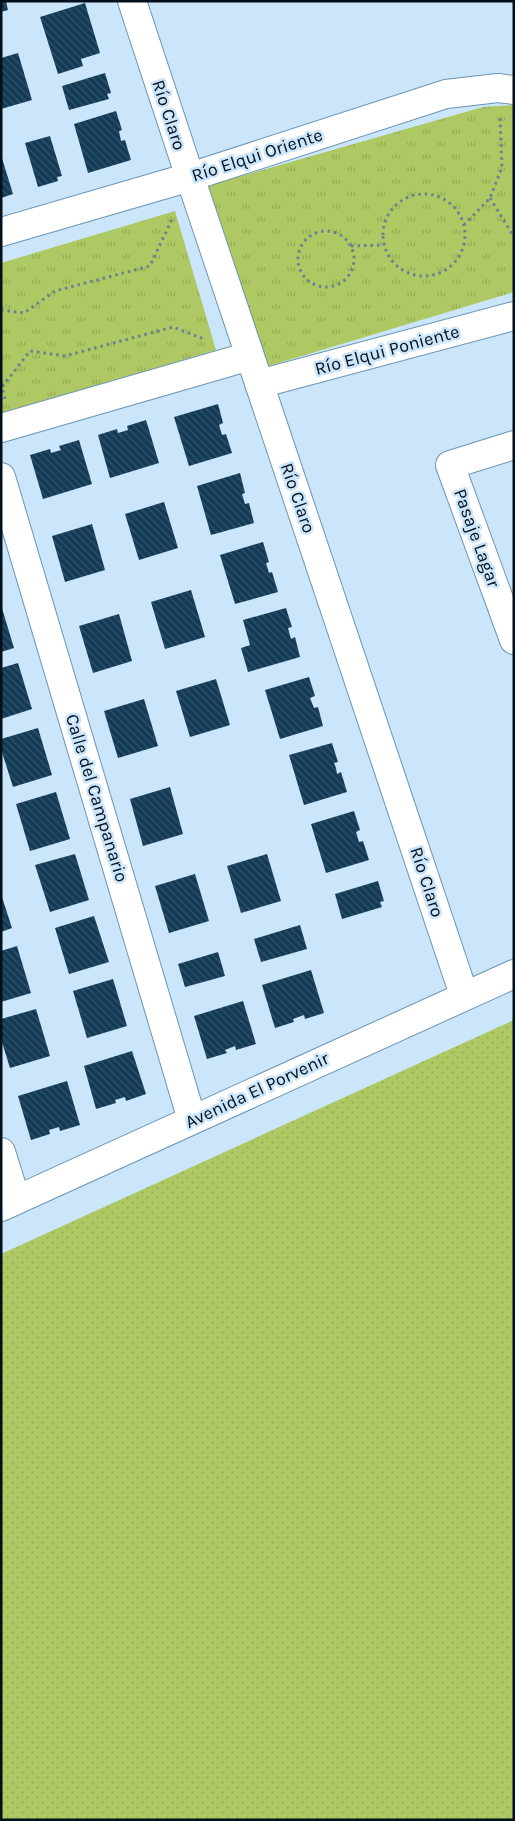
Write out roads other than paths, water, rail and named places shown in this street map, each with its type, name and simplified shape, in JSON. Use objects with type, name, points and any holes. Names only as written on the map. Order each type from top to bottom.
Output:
[{"type":"street","name":"Río Claro","points":[[132,1],[464,995]]},
{"type":"street","name":"Río Elqui Oriente","points":[[1,232],[190,177],[446,94],[506,89]]},
{"type":"street","name":"Río Elqui Poniente","points":[[259,384],[514,316]]},
{"type":"street","points":[[7,427],[250,356]]},
{"type":"street","name":"Pasaje Lagar","points":[[514,445],[450,465],[514,640]]},
{"type":"street","name":"Calle del Campanario","points":[[1,477],[192,1120]]},
{"type":"street","name":"Avenida El Porvenir","points":[[8,1204],[464,995],[514,974]]},
{"type":"street","points":[[1,1152],[8,1204]]}]
